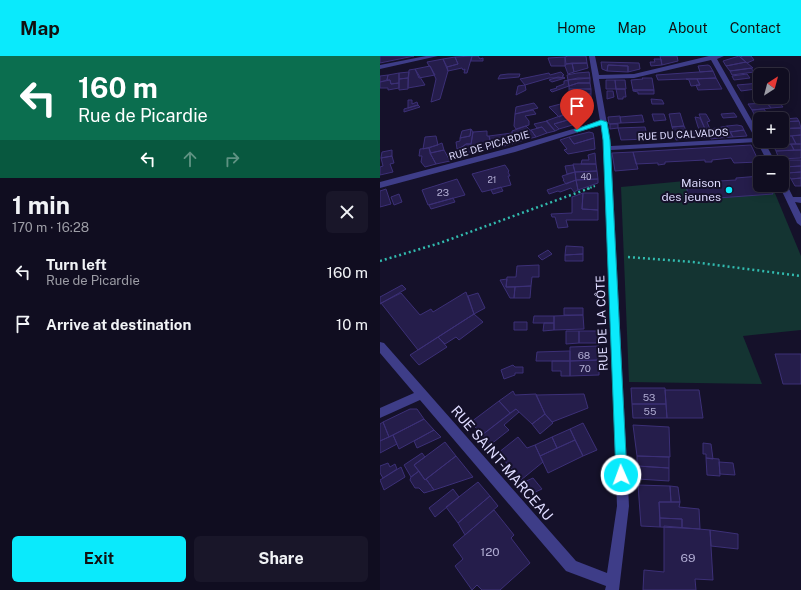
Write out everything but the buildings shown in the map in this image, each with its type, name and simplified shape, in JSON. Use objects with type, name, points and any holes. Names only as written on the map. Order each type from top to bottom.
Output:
[{"type":"street","points":[[380,68],[435,56]]},
{"type":"street","name":"RUE DE LA CÔTE","points":[[592,56],[604,122],[607,148],[622,506],[613,586]]},
{"type":"street","points":[[596,77],[634,76],[721,56]]},
{"type":"street","points":[[713,57],[753,128]]},
{"type":"street","name":"RUE DE PICARDIE","points":[[380,184],[512,150],[604,122]]},
{"type":"street","name":"RUE DU CALVADOS","points":[[607,148],[753,140]]},
{"type":"street","points":[[786,192],[801,223]]},
{"type":"street","points":[[790,200],[801,200]]},
{"type":"street","name":"RUE SAINT-MARCEAU","points":[[380,346],[571,566],[613,586]]},
{"type":"street","points":[[380,413],[422,394]]},
{"type":"path","points":[[380,261],[440,242],[608,181]]},
{"type":"path","points":[[612,255],[693,262],[801,276]]},
{"type":"green space","points":[[685,181],[691,197],[774,192],[801,256],[801,330],[743,336],[762,384],[629,382],[621,187]]},
{"type":"place","name":"Maison des jeunes","points":[[729,190]]},
{"type":"route","points":[[577,130],[604,122],[607,140],[621,475]]}]
